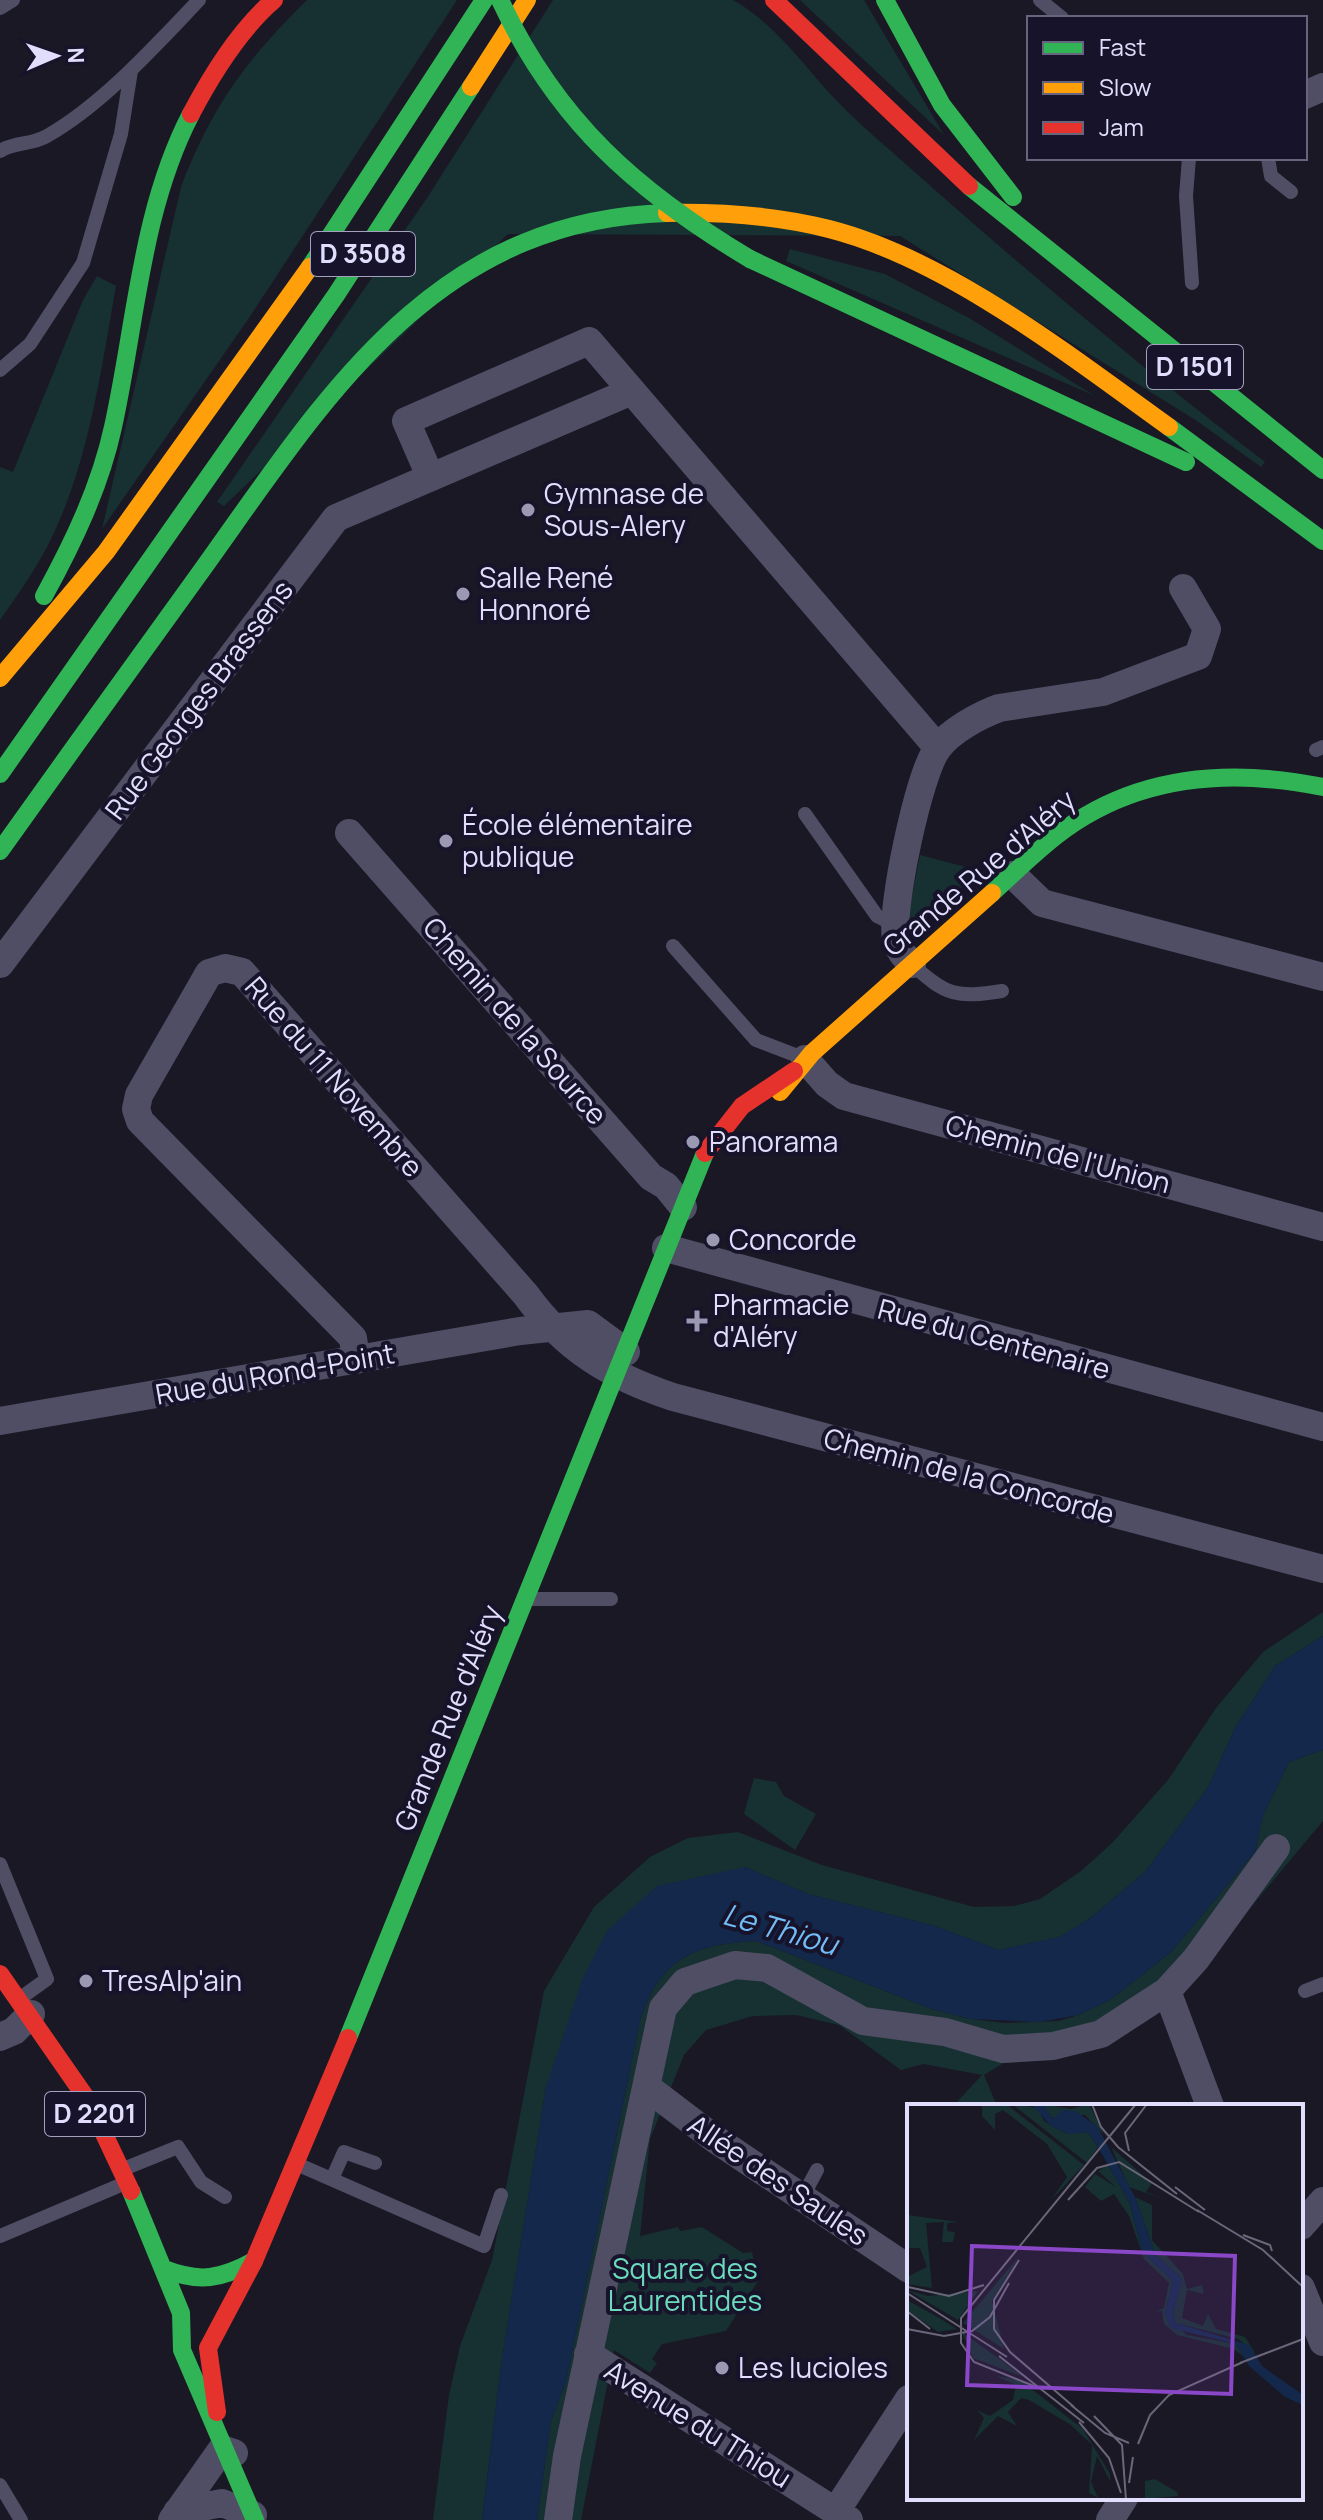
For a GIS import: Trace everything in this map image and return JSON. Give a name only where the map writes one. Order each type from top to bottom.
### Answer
[{"type":"main road","points":[[0,676],[72,546],[98,482],[112,429],[146,244],[173,150],[191,106],[224,57],[274,0]]},
{"type":"main road","name":"D 3508","points":[[0,676],[106,552],[329,240],[484,0]]},
{"type":"main road","points":[[500,0],[526,55],[553,98],[582,134],[617,169],[683,220],[781,274],[1082,411],[1278,507]]},
{"type":"main road","name":"D 3508","points":[[0,774],[336,295],[527,0]]},
{"type":"main road","points":[[774,0],[952,172],[1067,265]]},
{"type":"main road","points":[[885,0],[942,105],[1067,265]]},
{"type":"main road","points":[[0,851],[326,397],[382,336],[436,292],[487,262],[542,239],[602,222],[656,213],[720,212],[782,217],[823,226],[888,248],[952,282],[1148,410],[1323,541]]},
{"type":"main road","name":"D 1501","points":[[1067,265],[1323,470]]},
{"type":"main road","points":[[68,722],[303,432]]},
{"type":"main road","name":"Grande Rue d'Aléry","points":[[208,2348],[254,2261],[295,2163],[686,1201],[711,1176],[746,1129],[772,1104],[800,1065],[1069,825],[1095,809],[1153,785],[1210,774],[1239,774],[1323,787]]},
{"type":"main road","name":"D 2201","points":[[0,1974],[89,2102],[124,2176],[181,2313],[182,2350],[222,2449]]},
{"type":"main road","points":[[164,2269],[197,2282],[213,2281],[254,2261]]},
{"type":"main road","name":"D 2201","points":[[181,2313],[199,2330],[236,2409]]},
{"type":"main road","points":[[208,2348],[222,2449]]},
{"type":"street","points":[[430,476],[406,421],[589,341],[938,748]]},
{"type":"street","name":"Rue Georges Brassens","points":[[0,964],[336,518],[632,391]]},
{"type":"street","points":[[912,964],[901,951],[895,925],[917,807],[938,748],[985,713],[999,708],[1103,692],[1198,656],[1207,629],[1183,588]]},
{"type":"street","name":"Chemin de la Source","points":[[349,833],[651,1177],[686,1201]]},
{"type":"street","points":[[1013,875],[1042,903],[1323,977]]},
{"type":"street","name":"Rue du 11 Novembre","points":[[356,1360],[353,1338],[140,1121],[136,1109],[139,1095],[209,973],[225,968],[242,972],[526,1295],[549,1328]]},
{"type":"street","name":"Chemin de l'Union","points":[[800,1065],[844,1096],[1323,1227]]},
{"type":"street","name":"Rue du Centenaire","points":[[666,1248],[1323,1427]]},
{"type":"street","name":"Rue du Rond-Point","points":[[0,1421],[549,1328],[588,1324],[643,1308]]},
{"type":"street","points":[[588,1324],[622,1363]]},
{"type":"street","points":[[549,1328],[592,1362],[622,1363]]},
{"type":"street","name":"Chemin de la Concorde","points":[[622,1363],[673,1397],[1323,1569]]},
{"type":"street","points":[[558,2520],[588,2354],[663,2008],[685,1982],[735,1965],[767,1968],[863,2021],[945,2032],[1003,2049],[1053,2046],[1101,2034],[1167,1991],[1196,1959],[1276,1848]]},
{"type":"street","points":[[1167,1991],[1209,2104]]},
{"type":"street","points":[[0,2037],[14,2031],[25,2006]]},
{"type":"street","name":"Allée des Saules","points":[[648,2088],[802,2198],[907,2268]]},
{"type":"street","points":[[1303,2224],[1323,2201]]},
{"type":"street","points":[[1303,2293],[1323,2342]]},
{"type":"street","name":"Avenue du Thiou","points":[[588,2354],[842,2516]]},
{"type":"street","points":[[842,2516],[907,2402]]},
{"type":"street","points":[[174,2516],[222,2449],[247,2464],[260,2518]]},
{"type":"street","points":[[1110,2520],[1123,2500]]},
{"type":"street","points":[[174,2516],[222,2503],[260,2518]]},
{"type":"lane","points":[[0,8],[13,0]]},
{"type":"lane","points":[[0,151],[47,136],[131,71],[199,0]]},
{"type":"lane","points":[[1040,0],[1060,16]]},
{"type":"lane","points":[[0,370],[30,344],[83,263],[121,134],[131,71]]},
{"type":"lane","points":[[1189,160],[1186,196],[1192,283]]},
{"type":"lane","points":[[1268,160],[1271,176],[1291,192]]},
{"type":"lane","points":[[805,814],[877,916],[895,925]]},
{"type":"lane","points":[[673,946],[756,1040],[800,1065]]},
{"type":"lane","points":[[912,964],[937,987],[949,993],[969,997],[1002,991]]},
{"type":"lane","points":[[526,1599],[611,1599]]},
{"type":"lane","points":[[0,1864],[47,1979],[25,2006]]},
{"type":"lane","points":[[1305,1991],[1323,1984]]},
{"type":"lane","points":[[0,2236],[178,2147],[201,2182],[225,2197]]},
{"type":"lane","points":[[332,2179],[344,2152],[375,2163]]},
{"type":"lane","points":[[295,2163],[484,2246],[501,2195]]},
{"type":"lane","points":[[802,2198],[817,2170]]},
{"type":"lane","points":[[0,2485],[21,2520]]},
{"type":"green space","points":[[307,0],[457,0],[249,318],[102,529],[181,187],[218,108],[248,64]]},
{"type":"green space","points":[[553,0],[733,0],[748,9],[787,44],[854,118],[1028,271],[1265,462],[1261,467],[1197,421],[900,236],[508,234],[224,506],[217,502],[427,198]]},
{"type":"green space","points":[[800,0],[864,0],[944,135]]},
{"type":"green space","points":[[790,249],[885,274],[969,318],[1095,396],[786,261]]},
{"type":"green space","points":[[97,276],[116,286],[81,460],[57,527],[41,558],[0,620],[0,467],[13,472],[83,300]]},
{"type":"green space","points":[[920,855],[981,871],[925,920],[908,917]]},
{"type":"green space","points":[[1323,1612],[1323,1636],[1275,1666],[1235,1728],[1209,1786],[1145,1872],[1088,1920],[1060,1937],[999,1950],[935,1926],[808,1894],[745,1867],[546,2087],[501,2365],[482,2520],[433,2520],[449,2395],[460,2346],[492,2260],[544,1991],[594,1907],[650,1857],[688,1838],[738,1832],[822,1865],[974,1907],[1014,1906],[1040,1899],[1081,1871],[1112,1843],[1168,1780],[1216,1708],[1263,1652]]},
{"type":"green space","name":"Square des Laurentides","points":[[1323,1750],[1323,1821],[1184,1987],[1007,2061],[984,2075],[996,2104],[955,2104],[982,2075],[923,2064],[901,2070],[839,2025],[796,2015],[753,2016],[706,2030],[684,2055],[650,2139],[640,2236],[678,2227],[680,2231],[702,2227],[743,2253],[752,2252],[758,2281],[726,2331],[662,2344],[652,2359],[657,2363],[650,2373],[614,2350],[581,2520],[537,2520],[551,2421],[566,2381],[640,2021],[648,2000],[669,1969],[697,1951],[756,1941],[932,2009],[970,2019],[1005,2023],[1059,2021],[1078,2015],[1110,2000],[1171,1952],[1255,1852],[1263,1815],[1289,1762]]},
{"type":"green space","points":[[754,1778],[776,1782],[784,1796],[816,1814],[795,1850],[744,1814]]},
{"type":"water","name":"Le Thiou","points":[[1323,1636],[1323,1750],[1289,1762],[1263,1815],[1255,1852],[1171,1952],[1110,2000],[1078,2015],[1040,2022],[970,2019],[932,2009],[756,1941],[697,1951],[669,1969],[648,2000],[640,2021],[566,2381],[551,2421],[537,2520],[482,2520],[501,2365],[546,2087],[583,1978],[607,1931],[657,1886],[745,1867],[808,1894],[935,1926],[999,1950],[1059,1937],[1088,1920],[1145,1872],[1209,1786],[1235,1728],[1275,1666]]},
{"type":"traffic: fast","points":[[310,267],[484,0]]},
{"type":"traffic: fast","points":[[500,0],[547,82],[604,149],[671,207],[750,259]]},
{"type":"traffic: fast","points":[[885,0],[942,105],[1013,197]]},
{"type":"traffic: fast","points":[[0,774],[336,295],[471,87]]},
{"type":"traffic: fast","points":[[44,596],[75,535],[101,471],[121,388],[150,228],[174,151],[191,114]]},
{"type":"traffic: fast","points":[[969,186],[1323,470]]},
{"type":"traffic: fast","points":[[0,851],[293,443],[341,384],[392,330],[448,284],[512,248],[584,223],[667,213]]},
{"type":"traffic: fast","points":[[750,259],[1186,462]]},
{"type":"traffic: fast","points":[[1169,427],[1323,541]]},
{"type":"traffic: fast","points":[[992,893],[1056,836],[1086,816],[1117,800],[1150,789],[1218,778],[1253,778],[1323,787]]},
{"type":"traffic: fast","points":[[348,2038],[705,1153]]},
{"type":"traffic: fast","points":[[131,2191],[181,2313],[182,2350],[255,2520]]},
{"type":"traffic: fast","points":[[164,2269],[189,2276],[210,2277],[231,2272],[254,2261]]},
{"type":"traffic: slow","points":[[471,87],[527,0]]},
{"type":"traffic: slow","points":[[667,213],[728,214],[789,220],[873,243],[962,286],[1006,313],[1169,427]]},
{"type":"traffic: slow","points":[[0,678],[106,552],[310,267]]},
{"type":"traffic: slow","points":[[780,1092],[812,1053],[992,893]]},
{"type":"traffic: jam","points":[[191,114],[227,53],[274,0]]},
{"type":"traffic: jam","points":[[774,0],[969,186]]},
{"type":"traffic: jam","points":[[705,1153],[742,1106],[794,1071]]},
{"type":"traffic: jam","points":[[0,1974],[89,2102],[131,2191]]},
{"type":"traffic: jam","points":[[217,2412],[208,2348],[254,2261],[348,2038]]},
{"type":"place","name":"Gymnase de Sous-Alery","points":[[528,510]]},
{"type":"place","name":"Salle René Honnoré","points":[[463,594]]},
{"type":"place","name":"École élémentaire publique","points":[[446,841]]},
{"type":"place","name":"Panorama","points":[[693,1142]]},
{"type":"place","name":"Concorde","points":[[713,1240]]},
{"type":"place","name":"Pharmacie d'Aléry","points":[[697,1321]]},
{"type":"place","name":"TresAlp'ain","points":[[86,1981]]},
{"type":"place","name":"Les lucioles","points":[[722,2368]]}]
